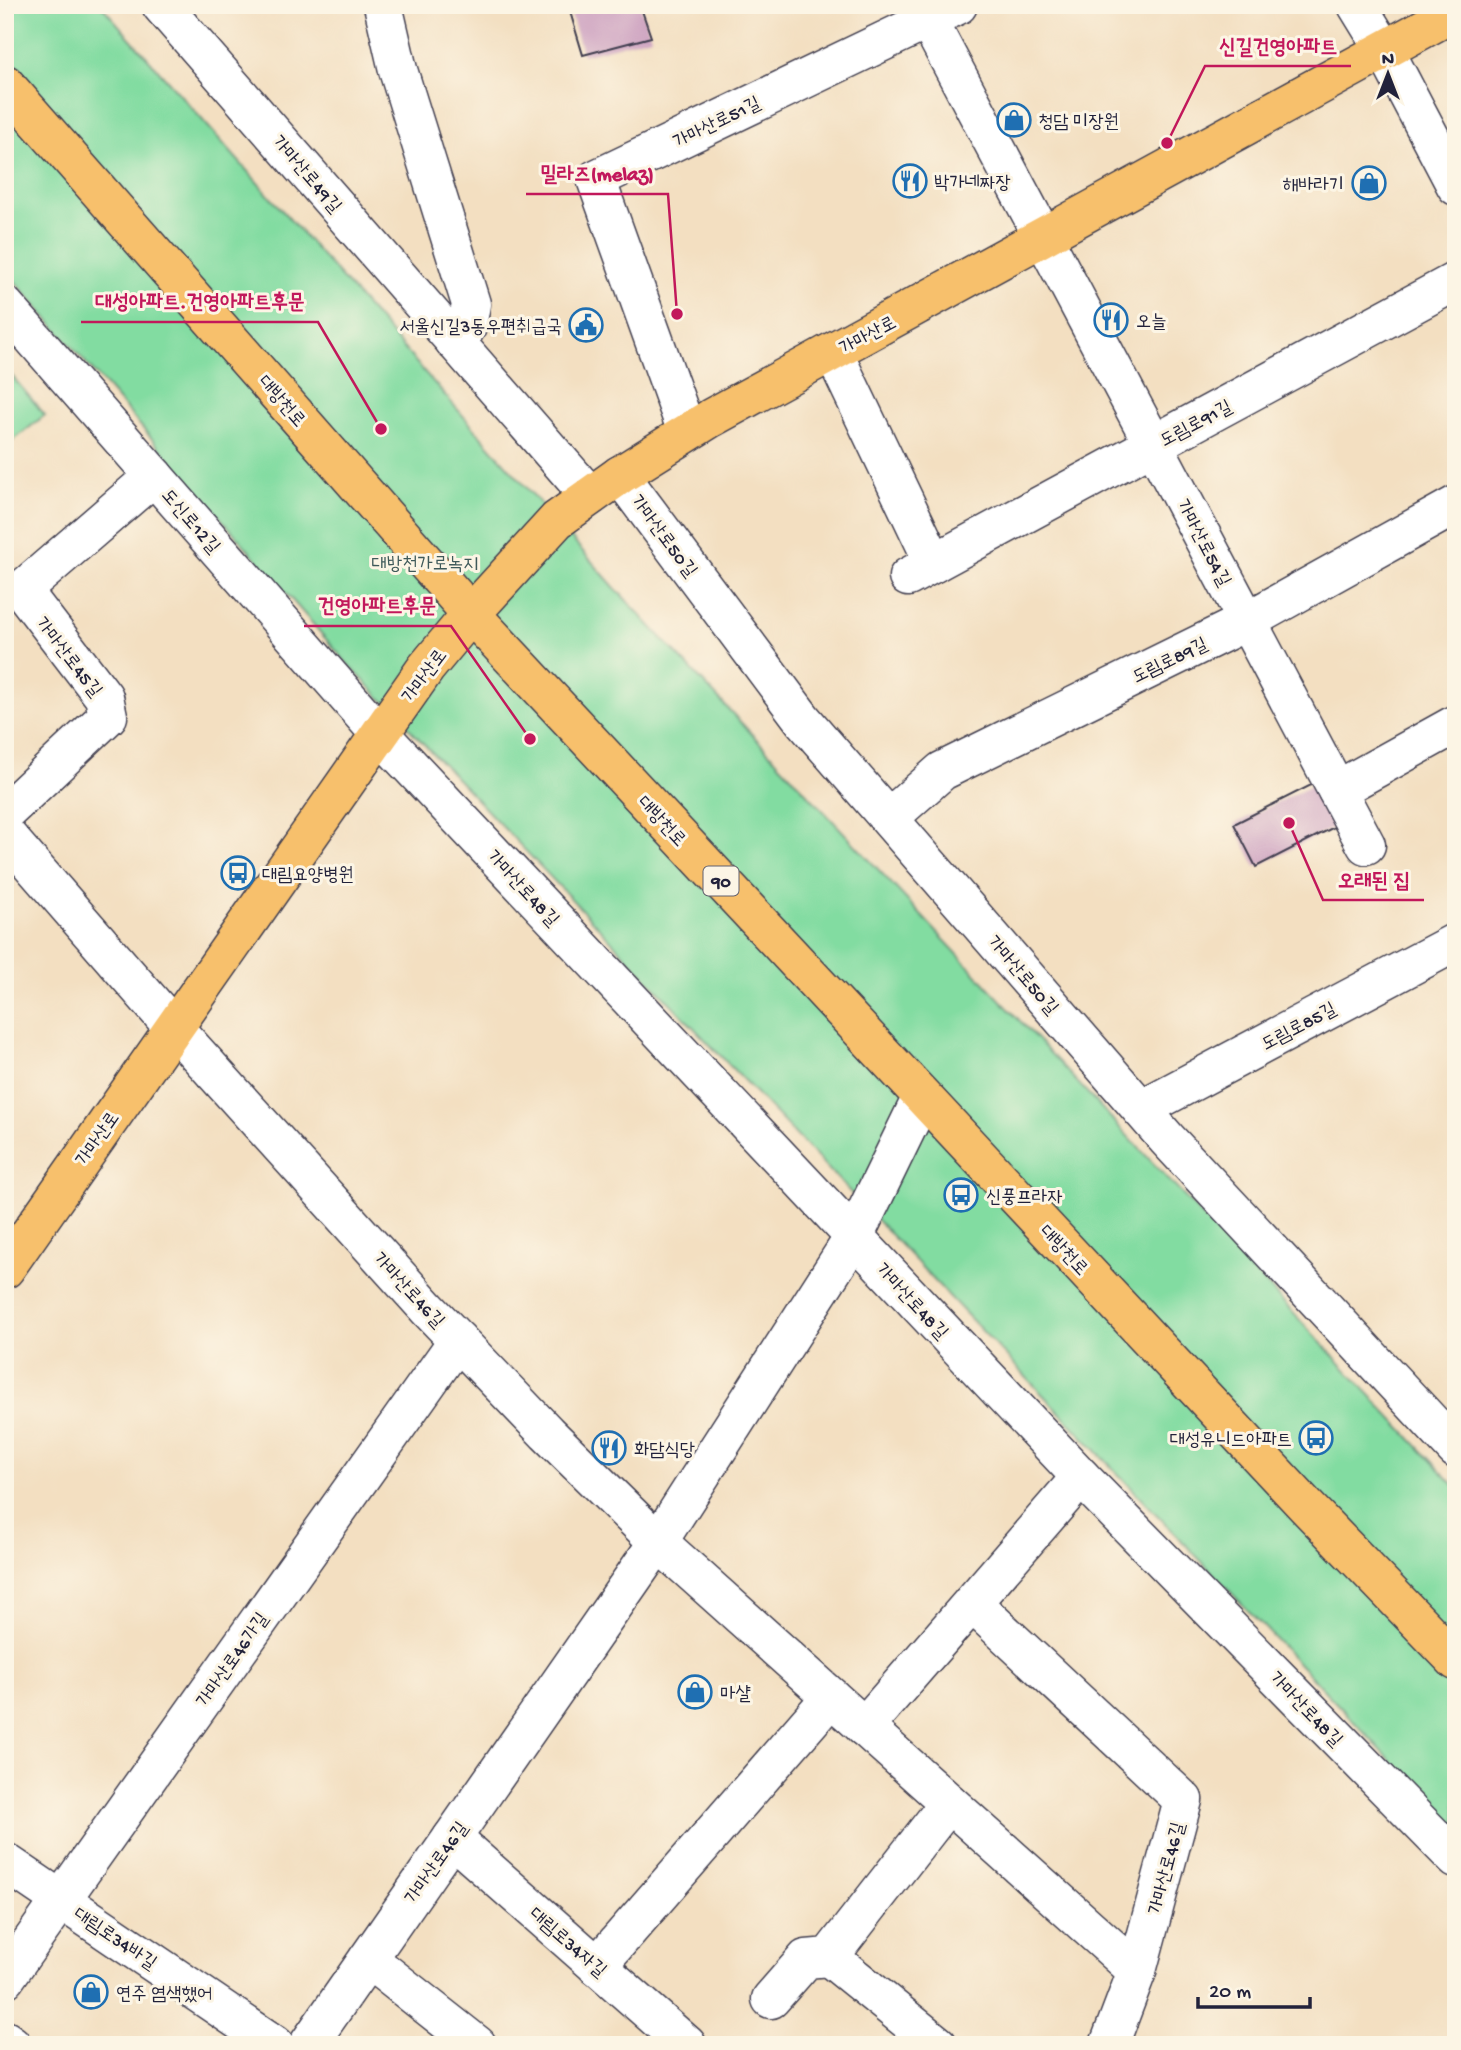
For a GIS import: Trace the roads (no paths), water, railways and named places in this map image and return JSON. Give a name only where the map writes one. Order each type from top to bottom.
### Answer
[{"type":"main road","name":"가마산로","points":[[5,1269],[379,733],[471,614],[557,520],[687,432],[1456,11]]},
{"type":"main road","name":"대방천로","points":[[5,84],[471,614],[1296,1496],[1456,1661]]},
{"type":"street","name":"가마산로49길","points":[[161,5],[455,342],[605,486]]},
{"type":"street","points":[[383,5],[398,70],[471,304],[467,327],[455,342]]},
{"type":"street","points":[[1357,5],[1384,49],[1456,187]]},
{"type":"street","points":[[935,10],[1044,238]]},
{"type":"street","name":"가마산로51길","points":[[687,432],[596,179],[935,10]]},
{"type":"street","name":"가마산로54길","points":[[1044,238],[1366,845]]},
{"type":"street","name":"도림로91길","points":[[833,352],[921,570],[1456,281]]},
{"type":"street","name":"도신로12길","points":[[5,306],[379,733]]},
{"type":"street","name":"가마산로45길","points":[[5,813],[108,716],[104,697],[22,590],[154,477]]},
{"type":"street","name":"가마산로50길","points":[[605,486],[803,720],[1141,1109],[1456,1449]]},
{"type":"street","name":"도림로89길","points":[[889,818],[942,771],[1247,621],[1456,505]]},
{"type":"street","points":[[1337,790],[1456,724]]},
{"type":"street","name":"가마산로48길","points":[[379,733],[1081,1478],[1456,1859]]},
{"type":"street","points":[[5,834],[173,1027]]},
{"type":"street","name":"도림로85길","points":[[1141,1109],[1456,942]]},
{"type":"street","name":"가마산로46길","points":[[173,1027],[458,1340],[547,1433],[658,1542],[1137,1971],[1183,1800],[972,1603]]},
{"type":"street","name":"가마산로46길","points":[[308,2045],[658,1542],[854,1237],[922,1097]]},
{"type":"street","name":"가마산로46가길","points":[[5,1979],[458,1340]]},
{"type":"street","points":[[864,1727],[1081,1478]]},
{"type":"street","points":[[597,1966],[831,1697]]},
{"type":"street","points":[[830,1957],[949,1803]]},
{"type":"street","name":"대림로34자길","points":[[452,1838],[687,2045]]},
{"type":"street","points":[[5,1862],[61,1899]]},
{"type":"street","name":"대림로34바길","points":[[61,1899],[275,2045]]},
{"type":"street","points":[[771,1999],[806,1959],[830,1957],[938,2045]]},
{"type":"street","points":[[368,1959],[477,2045]]},
{"type":"street","points":[[1110,2045],[1137,1971]]},
{"type":"street","points":[[5,2040],[12,2045]]},
{"type":"place","name":"청담 미장원","points":[[1014,120]]},
{"type":"place","name":"신길건영아파트","points":[[1167,143]]},
{"type":"place","name":"박가네짜장","points":[[910,181]]},
{"type":"place","name":"해바라기","points":[[1369,183]]},
{"type":"place","name":"밀라즈(melaz)","points":[[677,314]]},
{"type":"place","name":"오늘","points":[[1111,320]]},
{"type":"place","name":"서울신길3동우편취급국","points":[[586,325]]},
{"type":"place","name":"대성아파트.건영아파트후문","points":[[381,429]]},
{"type":"place","name":"건영아파트후문","points":[[530,739]]},
{"type":"place","name":"오래된 집","points":[[1289,823]]},
{"type":"place","name":"대림요양병원","points":[[238,873]]},
{"type":"place","name":"신풍프라자","points":[[961,1195]]},
{"type":"place","name":"대성유니드아파트","points":[[1316,1438]]},
{"type":"place","name":"화담식당","points":[[609,1448]]},
{"type":"place","name":"마샬","points":[[695,1692]]},
{"type":"place","name":"연주 염색했어","points":[[91,1992]]},
{"type":"park label","name":"대방천가로녹지","points":[[425,562]]}]
